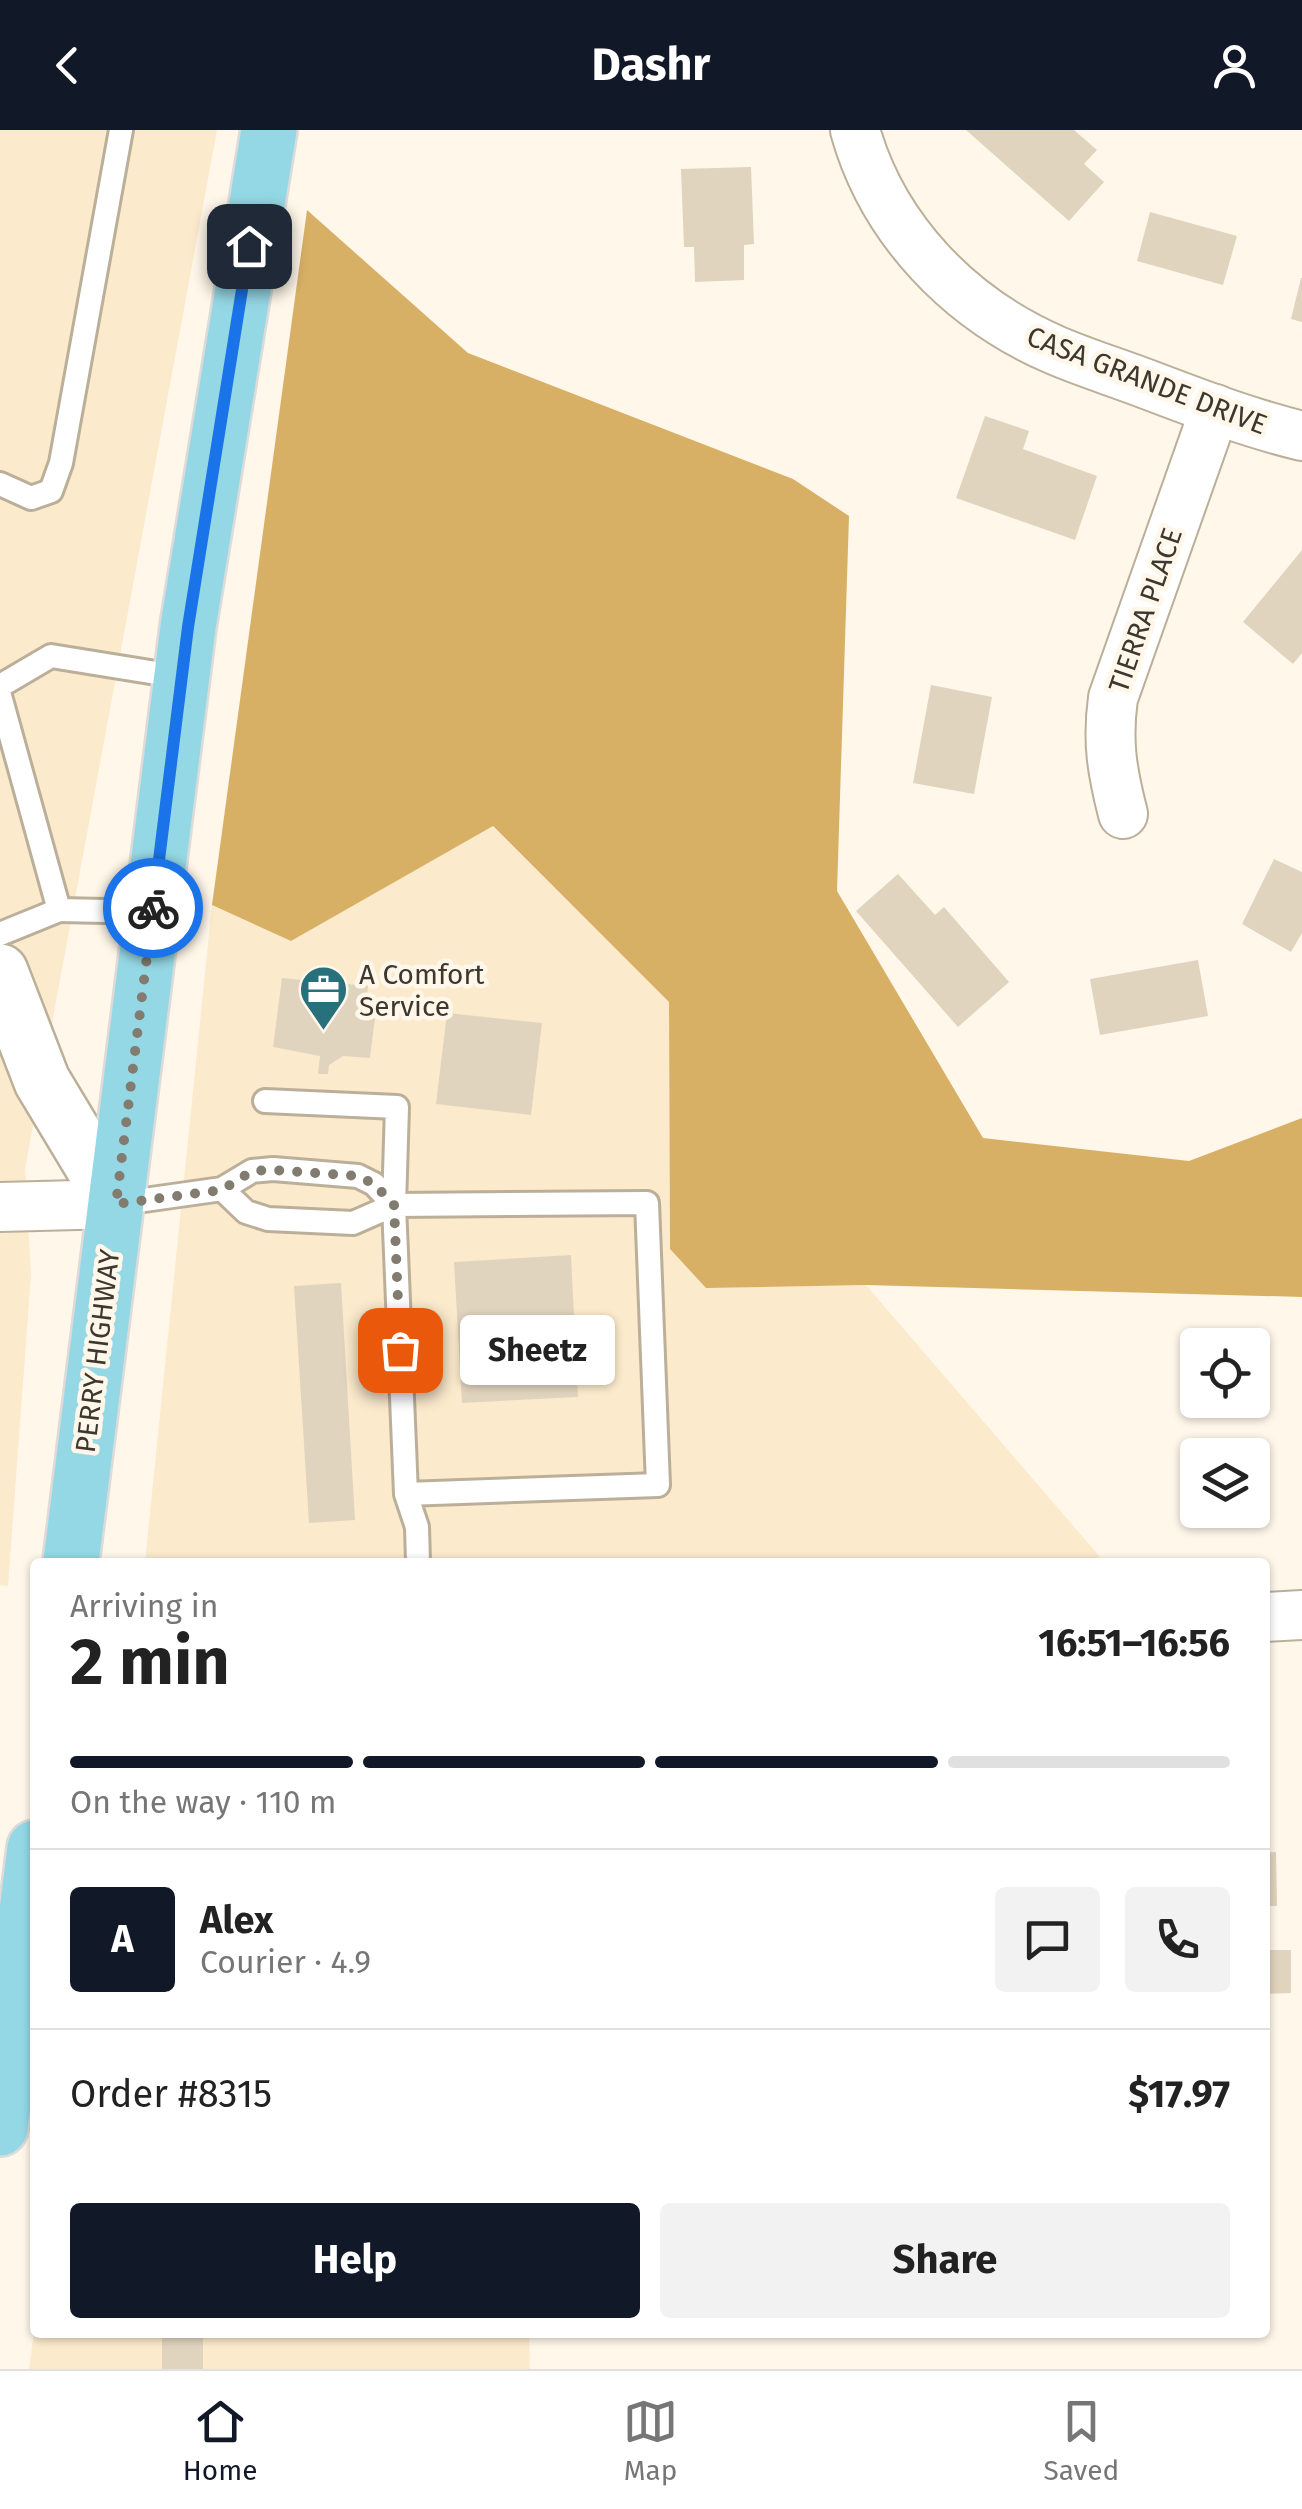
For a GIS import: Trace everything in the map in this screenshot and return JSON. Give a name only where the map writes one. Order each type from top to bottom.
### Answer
[{"type":"main road","name":"PERRY HIGHWAY","points":[[71,1558],[181,677],[269,130]]},
{"type":"main road","points":[[0,2128],[30,1877]]},
{"type":"street","name":"CASA GRANDE DRIVE","points":[[855,130],[874,185],[892,216],[942,276],[975,303],[1055,350],[1214,409],[1302,436]]},
{"type":"street","name":"TIERRA PLACE","points":[[1123,814],[1110,766],[1113,698],[1214,409]]},
{"type":"street","points":[[0,972],[42,1081],[116,1204],[0,1207]]},
{"type":"street","points":[[1270,1617],[1302,1616]]},
{"type":"lane","points":[[0,484],[31,498],[51,491],[61,463],[122,130]]},
{"type":"lane","points":[[0,686],[51,656],[181,677]]},
{"type":"lane","points":[[0,696],[59,910]]},
{"type":"lane","points":[[0,934],[59,910],[152,912]]},
{"type":"lane","points":[[265,1100],[397,1107],[394,1205],[406,1494],[417,1527],[418,1558]]},
{"type":"lane","points":[[116,1204],[222,1190],[252,1171],[358,1176],[374,1184],[394,1205]]},
{"type":"lane","points":[[222,1190],[246,1212],[268,1219],[353,1222],[394,1205],[647,1202],[658,1485],[406,1494]]},
{"type":"shaded area","points":[[0,130],[217,130],[25,1169],[31,1274],[8,1586],[0,1585]]},
{"type":"shaded area","points":[[307,210],[468,353],[793,479],[849,516],[837,891],[983,1138],[1189,1161],[1302,1118],[1302,1297],[866,1285],[706,1288],[670,1249],[669,1002],[493,826],[291,941],[212,905]]},
{"type":"shaded area","points":[[492,826],[669,1002],[670,1249],[706,1288],[866,1285],[1100,1557],[145,1558],[212,905],[291,941]]},
{"type":"shaded area","points":[[33,2338],[529,2338],[530,2369],[29,2369]]},
{"type":"building","points":[[966,130],[1074,130],[1097,150],[1084,164],[1104,182],[1069,221]]},
{"type":"building","points":[[751,167],[754,244],[744,245],[744,280],[695,282],[694,247],[684,247],[681,169]]},
{"type":"building","points":[[1150,212],[1237,236],[1223,285],[1137,261]]},
{"type":"building","points":[[1302,278],[1302,322],[1291,319]]},
{"type":"building","points":[[985,416],[1029,431],[1023,449],[1097,476],[1075,540],[956,498]]},
{"type":"building","points":[[1302,550],[1302,653],[1293,664],[1243,622]]},
{"type":"building","points":[[931,685],[992,697],[974,794],[913,783]]},
{"type":"building","points":[[1274,859],[1302,872],[1302,933],[1291,952],[1242,924]]},
{"type":"building","points":[[898,874],[935,915],[944,907],[1009,982],[958,1027],[856,911]]},
{"type":"building","points":[[1198,960],[1208,1016],[1100,1035],[1090,979]]},
{"type":"building","name":"A Comfort Service","points":[[282,978],[368,986],[365,1018],[375,1018],[370,1058],[343,1056],[329,1065],[328,1074],[318,1074],[320,1056],[273,1047]]},
{"type":"building","points":[[447,1013],[542,1023],[531,1115],[436,1104]]},
{"type":"building","points":[[571,1255],[578,1397],[462,1403],[454,1262]]},
{"type":"building","points":[[341,1283],[355,1520],[309,1523],[294,1286]]},
{"type":"building","points":[[1276,1852],[1277,1906],[1270,1906],[1270,1853]]},
{"type":"building","points":[[1270,1950],[1291,1950],[1291,1993],[1270,1994]]},
{"type":"building","points":[[162,2338],[203,2338],[203,2369],[162,2369]]},
{"type":"way so far","points":[[153,908],[116,1204],[222,1190],[252,1171],[358,1176],[374,1184],[394,1205],[400,1350]]},
{"type":"place","name":"A Comfort Service","points":[[324,1032]]},
{"type":"place","name":"Sheetz","points":[[400,1350]]},
{"type":"route","points":[[153,908],[188,627],[249,246]]}]
